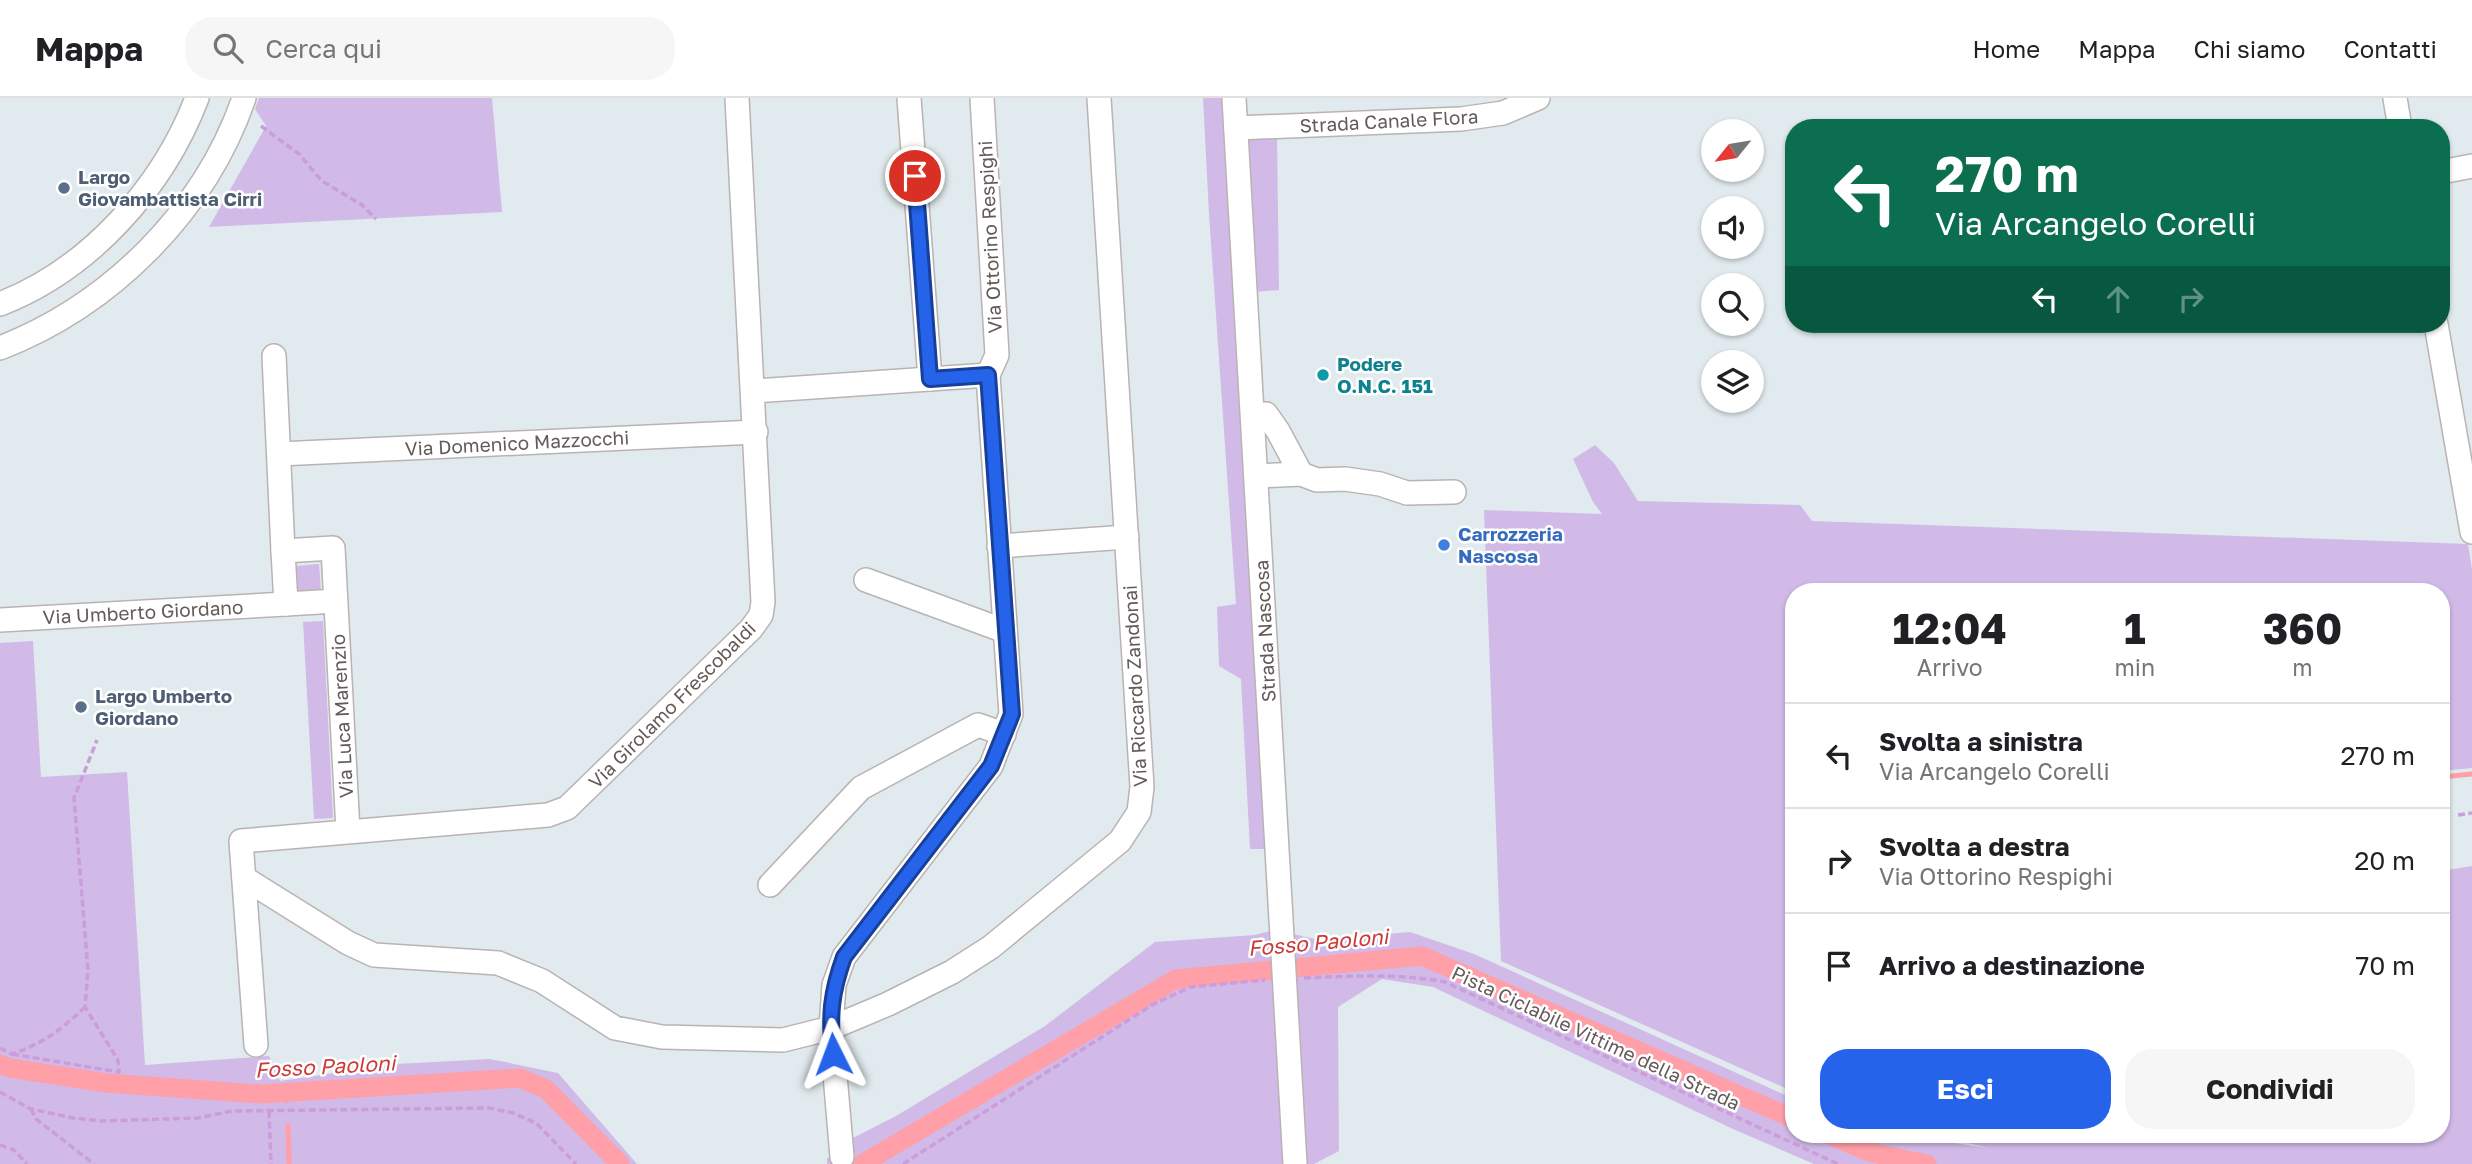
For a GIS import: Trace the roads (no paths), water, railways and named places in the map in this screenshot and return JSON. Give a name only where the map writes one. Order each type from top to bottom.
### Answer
[{"type":"street","points":[[0,304],[49,278],[91,249],[124,215],[154,179],[177,143],[197,98]]},
{"type":"street","points":[[0,348],[23,339],[87,301],[158,239],[191,202],[212,169],[234,128],[244,98]]},
{"type":"street","name":"Via Girolamo Frescobaldi","points":[[244,878],[241,841],[548,815],[567,808],[751,629],[761,615],[763,602],[756,432],[737,98]]},
{"type":"street","points":[[909,98],[930,379]]},
{"type":"street","name":"Via Ottorino Respighi","points":[[842,1157],[831,1028],[834,985],[844,957],[991,766],[1012,714],[988,375],[997,355],[982,98]]},
{"type":"street","name":"Via Riccardo Zandonai","points":[[244,878],[348,943],[374,955],[498,963],[541,981],[615,1028],[662,1037],[783,1040],[831,1028],[888,1004],[952,972],[991,947],[1120,841],[1139,812],[1142,787],[1099,98]]},
{"type":"street","name":"Strada Nascosa","points":[[1234,98],[1295,1164]]},
{"type":"street","name":"Strada Canale Flora","points":[[1236,128],[1461,119],[1503,113],[1538,98]]},
{"type":"street","points":[[2395,98],[2398,119]]},
{"type":"street","points":[[2450,170],[2472,166]]},
{"type":"street","points":[[91,249],[118,276]]},
{"type":"street","points":[[2438,333],[2472,532]]},
{"type":"street","points":[[274,356],[286,604],[335,601]]},
{"type":"street","points":[[754,391],[988,375]]},
{"type":"street","points":[[1253,415],[1266,414],[1301,474]]},
{"type":"street","name":"Via Domenico Mazzocchi","points":[[279,454],[756,432]]},
{"type":"street","points":[[1256,476],[1301,474],[1317,480],[1345,479],[1380,484],[1407,493],[1454,492]]},
{"type":"street","points":[[999,546],[1127,537]]},
{"type":"street","name":"Via Luca Marenzio","points":[[283,551],[333,548],[348,831]]},
{"type":"street","points":[[866,580],[1005,631]]},
{"type":"street","name":"Via Umberto Giordano","points":[[0,620],[286,604]]},
{"type":"street","points":[[770,886],[860,788],[978,724],[1004,734]]},
{"type":"street","points":[[244,878],[256,1045]]},
{"type":"waterway","points":[[2450,776],[2472,774]]},
{"type":"waterway","name":"Fosso Paoloni","points":[[862,1164],[1176,979],[1422,956],[1785,1115]]},
{"type":"waterway","name":"Fosso Paoloni","points":[[0,1064],[10,1068],[106,1083],[260,1094],[520,1078],[546,1089],[620,1164]]},
{"type":"waterway","points":[[285,1093],[286,1101]]},
{"type":"waterway","points":[[288,1125],[289,1164]]},
{"type":"waterway","name":"Fosso Paoloni","points":[[1848,1143],[1869,1152],[1927,1164]]},
{"type":"place","name":"Largo Giovambattista Cirri","points":[[64,188]]},
{"type":"place","name":"Podere O.N.C. 151","points":[[1323,375]]},
{"type":"place","name":"Carrozzeria Nascosa","points":[[1444,545]]},
{"type":"place","name":"Largo Umberto Giordano","points":[[81,707]]}]
